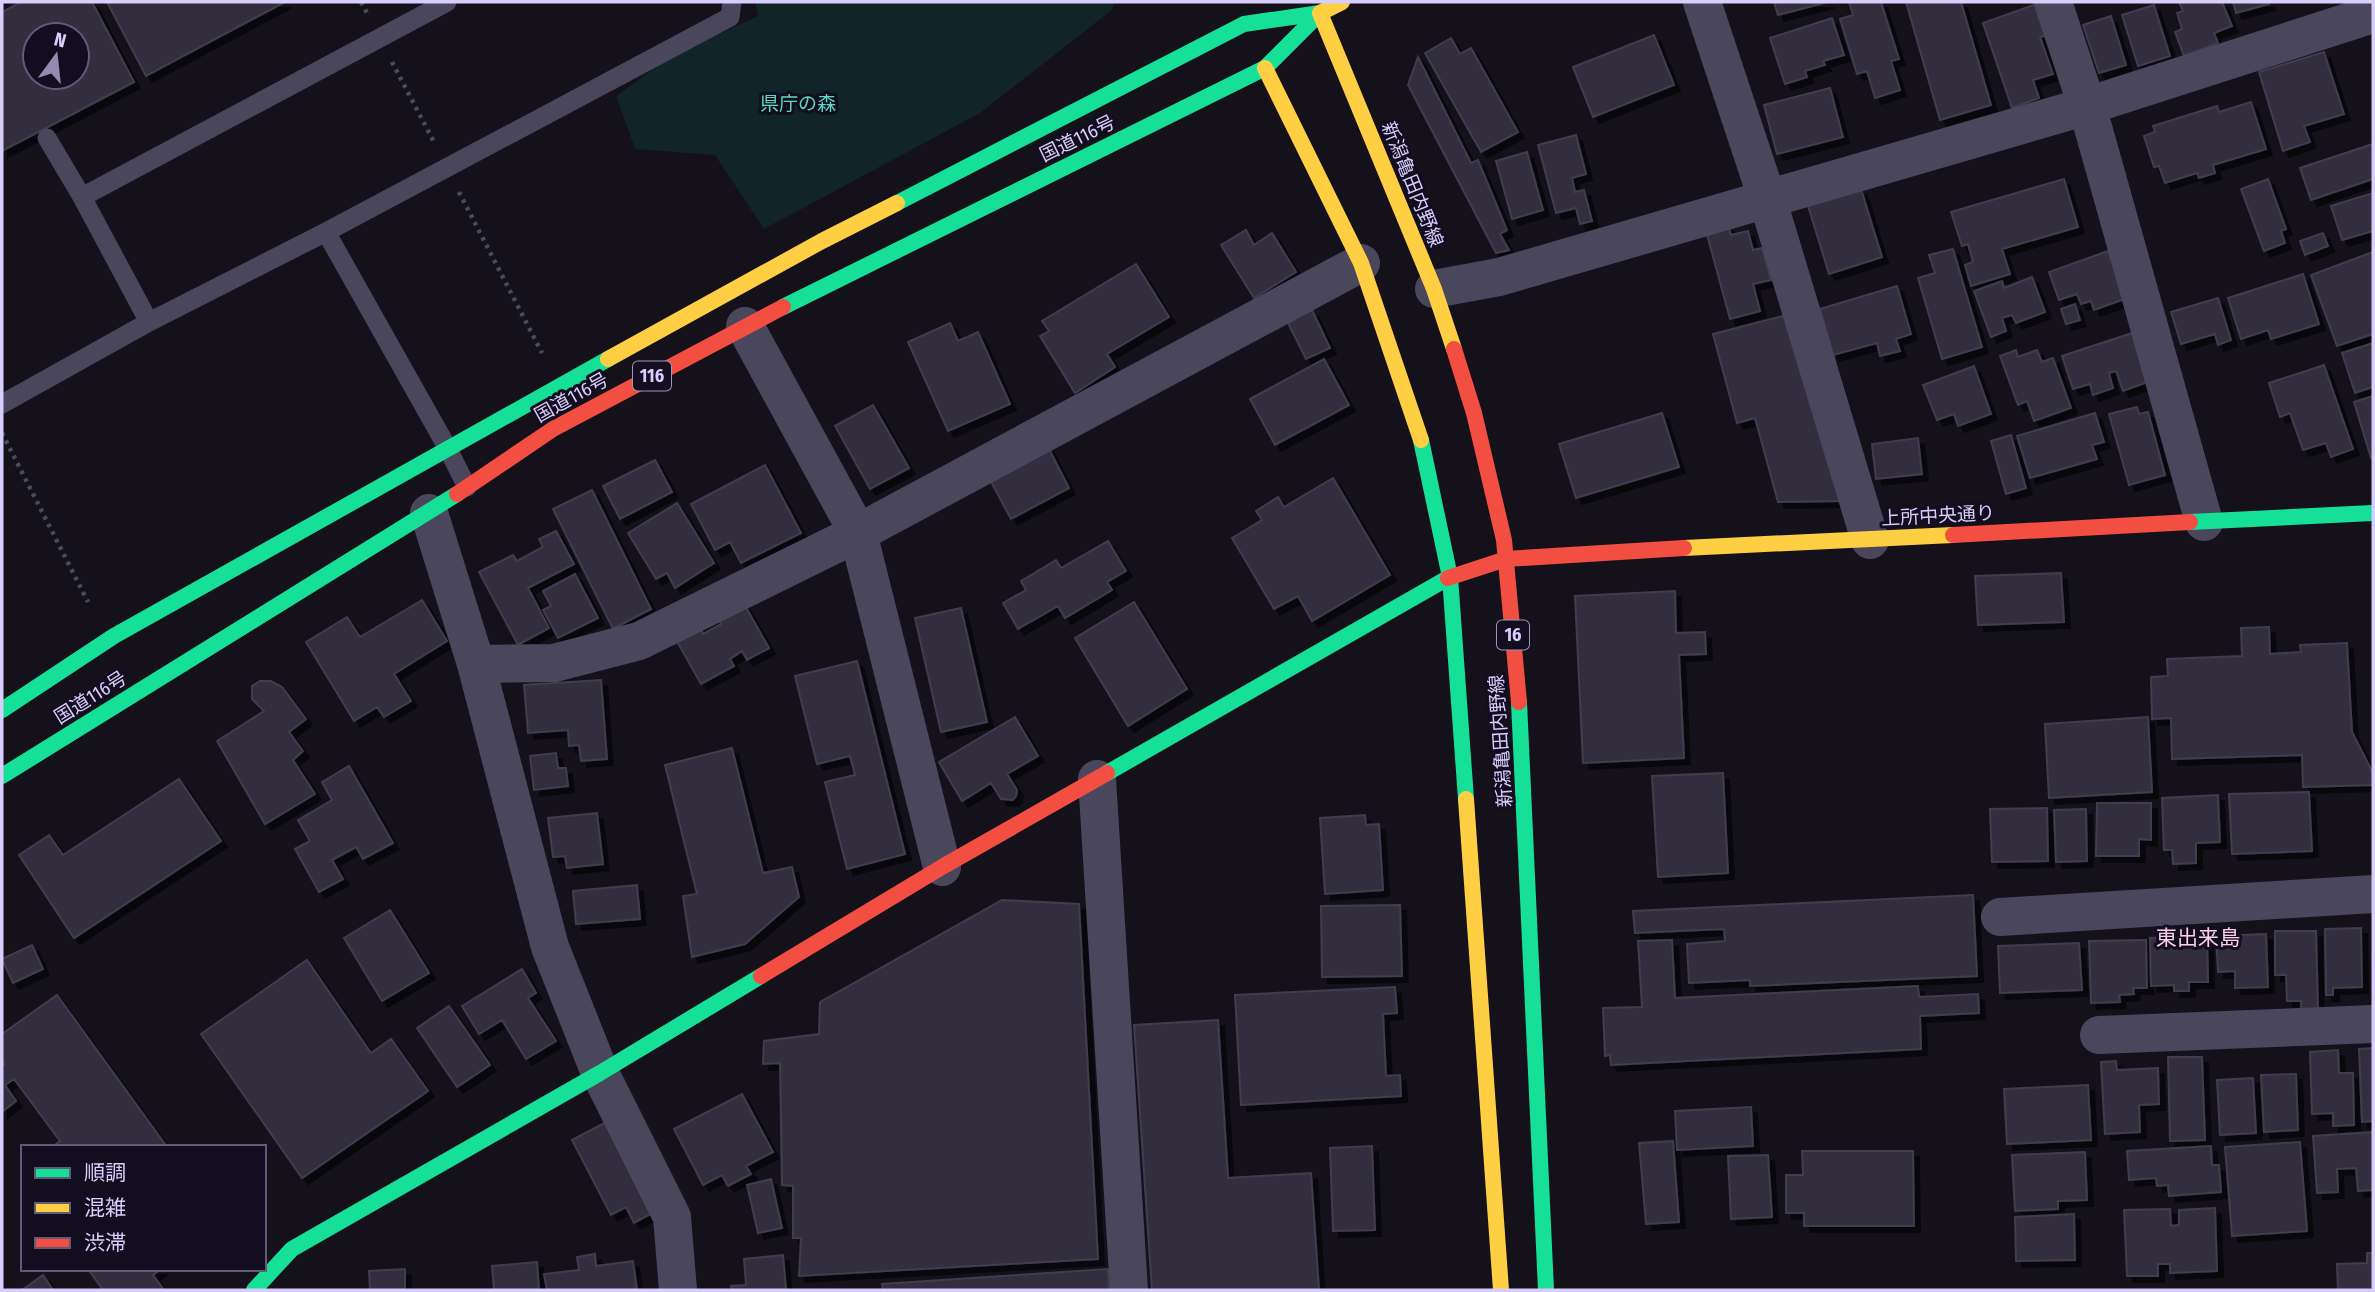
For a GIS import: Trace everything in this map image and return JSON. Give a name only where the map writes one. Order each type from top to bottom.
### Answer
[{"type":"main road","points":[[1316,7],[1342,2]]},
{"type":"main road","name":"国道116号","points":[[2,710],[114,636],[447,447],[822,241],[1243,24],[1316,7]]},
{"type":"main road","name":"国道116号","points":[[2,776],[429,513],[553,429],[745,326],[1262,62],[1316,7]]},
{"type":"main road","name":"新潟亀田内野線","points":[[1316,7],[1434,289],[1474,413],[1504,540],[1521,719],[1546,1290]]},
{"type":"main road","name":"新潟亀田内野線","points":[[1262,62],[1360,263],[1419,431],[1450,578],[1501,1290]]},
{"type":"main road","name":"上所中央通り","points":[[254,1290],[292,1248],[600,1073],[942,867],[1450,578],[1506,559],[2373,513]]},
{"type":"street","points":[[1702,2],[1767,198],[1870,540]]},
{"type":"street","points":[[2053,2],[2087,106],[2204,522]]},
{"type":"street","points":[[1434,289],[1499,277],[2087,106],[2373,14]]},
{"type":"street","points":[[476,664],[554,663],[639,641],[858,533],[1360,263]]},
{"type":"street","points":[[745,326],[858,533],[942,867]]},
{"type":"street","points":[[429,513],[476,664],[550,947],[600,1073],[672,1217],[678,1290]]},
{"type":"street","points":[[1097,779],[1129,1290]]},
{"type":"street","points":[[2000,917],[2373,894]]},
{"type":"street","points":[[2099,1035],[2373,1024]]},
{"type":"lane","points":[[82,197],[447,2]]},
{"type":"lane","points":[[2,404],[149,322],[326,232],[730,17],[732,2]]},
{"type":"lane","points":[[47,138],[149,322]]},
{"type":"lane","points":[[326,232],[467,487]]},
{"type":"path","points":[[2,433],[88,603]]},
{"type":"green space","name":"県庁の森","points":[[755,2],[1115,2],[1112,10],[980,113],[764,229],[715,155],[635,149],[616,96],[672,56],[758,16]]},
{"type":"building","points":[[21,2],[92,2],[134,82],[2,151],[2,12]]},
{"type":"building","points":[[107,2],[285,2],[146,76]]},
{"type":"building","points":[[1774,2],[1828,2],[1778,15]]},
{"type":"building","points":[[1849,2],[1881,2],[1899,59],[1891,61],[1900,90],[1875,98],[1867,71],[1857,74],[1840,19],[1853,15]]},
{"type":"building","points":[[1906,2],[1961,2],[1991,105],[1940,120]]},
{"type":"building","points":[[2179,2],[2222,2],[2232,26],[2214,33],[2218,43],[2184,56],[2175,32],[2182,29],[2177,13],[2183,11]]},
{"type":"building","points":[[2233,2],[2268,2],[2269,4],[2236,13]]},
{"type":"building","points":[[2036,4],[2047,35],[2040,37],[2053,74],[2033,80],[2039,98],[2012,108],[1983,23]]},
{"type":"building","points":[[2154,5],[2170,56],[2138,66],[2122,15]]},
{"type":"building","points":[[2111,16],[2126,65],[2099,73],[2083,25]]},
{"type":"building","points":[[1832,18],[1844,55],[1823,61],[1825,65],[1805,71],[1807,77],[1785,84],[1770,38]]},
{"type":"building","points":[[1654,35],[1674,85],[1593,117],[1573,67]]},
{"type":"building","points":[[1451,38],[1460,54],[1471,48],[1518,132],[1481,152],[1425,53]]},
{"type":"building","points":[[2324,52],[2344,114],[2304,126],[2310,142],[2283,151],[2259,72]]},
{"type":"building","points":[[1418,57],[1471,163],[1478,160],[1507,230],[1500,234],[1509,250],[1496,253],[1408,85]]},
{"type":"building","points":[[1830,88],[1843,137],[1777,154],[1764,105]]},
{"type":"building","points":[[2251,102],[2266,149],[2213,165],[2215,173],[2199,178],[2197,173],[2165,183],[2159,166],[2154,167],[2144,136],[2155,132],[2153,126],[2217,106],[2219,112]]},
{"type":"building","points":[[1576,135],[1586,174],[1572,178],[1575,192],[1584,190],[1592,221],[1580,224],[1576,208],[1556,213],[1538,145]]},
{"type":"building","points":[[2373,144],[2373,179],[2311,200],[2300,168]]},
{"type":"building","points":[[1527,152],[1543,210],[1512,219],[1496,161]]},
{"type":"building","points":[[2064,179],[2078,227],[2002,249],[2010,274],[1971,286],[1965,265],[1973,262],[1968,244],[1962,246],[1951,212]]},
{"type":"building","points":[[2268,179],[2286,229],[2281,231],[2285,243],[2264,251],[2241,189]]},
{"type":"building","points":[[1861,189],[1882,257],[1829,274],[1808,206]]},
{"type":"building","points":[[2373,193],[2373,231],[2342,240],[2331,206]]},
{"type":"building","points":[[1728,226],[1731,235],[1748,231],[1753,250],[1762,248],[1771,280],[1753,284],[1760,311],[1730,319],[1706,231]]},
{"type":"building","points":[[1246,230],[1254,245],[1272,233],[1296,272],[1254,298],[1221,245]]},
{"type":"building","points":[[2323,233],[2328,246],[2305,255],[2300,241]]},
{"type":"building","points":[[1953,249],[1982,347],[1942,359],[1918,278],[1935,273],[1929,255]]},
{"type":"building","points":[[2108,251],[2125,299],[2094,310],[2091,301],[2081,304],[2077,294],[2059,300],[2049,272]]},
{"type":"building","points":[[2373,252],[2373,334],[2337,346],[2311,275]]},
{"type":"building","points":[[1136,264],[1169,317],[1107,354],[1115,367],[1075,393],[1040,336],[1049,331],[1042,321]]},
{"type":"building","points":[[2303,274],[2319,324],[2271,339],[2268,330],[2241,339],[2228,298]]},
{"type":"building","points":[[2032,277],[2045,312],[2016,323],[2012,315],[2002,318],[2006,331],[1991,337],[1974,291],[2002,281],[2004,288]]},
{"type":"building","points":[[1897,286],[1911,334],[1896,339],[1900,351],[1880,356],[1877,343],[1833,355],[1820,309]]},
{"type":"building","points":[[2218,298],[2231,340],[2218,345],[2215,334],[2181,344],[2171,312]]},
{"type":"building","points":[[2075,304],[2080,320],[2066,324],[2061,309]]},
{"type":"building","points":[[1312,310],[1330,348],[1306,359],[1287,321]]},
{"type":"building","points":[[1787,315],[1842,501],[1778,502],[1755,418],[1737,423],[1713,334]]},
{"type":"building","points":[[950,323],[958,341],[978,332],[1010,404],[948,431],[908,342]]},
{"type":"building","points":[[2132,333],[2148,382],[2123,391],[2116,371],[2109,373],[2113,388],[2093,395],[2090,384],[2073,389],[2062,356]]},
{"type":"building","points":[[2373,343],[2373,387],[2355,393],[2342,353]]},
{"type":"building","points":[[2016,350],[2018,357],[2037,350],[2042,362],[2053,358],[2071,408],[2034,421],[2027,401],[2018,405],[2000,356]]},
{"type":"building","points":[[1324,359],[1349,405],[1275,445],[1250,399]]},
{"type":"building","points":[[2324,365],[2353,449],[2331,457],[2326,443],[2303,450],[2290,413],[2280,417],[2269,383]]},
{"type":"building","points":[[1974,366],[1991,414],[1958,426],[1954,414],[1937,420],[1923,385]]},
{"type":"building","points":[[2373,396],[2373,458],[2371,458],[2354,402]]},
{"type":"building","points":[[873,405],[909,468],[870,489],[835,426]]},
{"type":"building","points":[[2137,407],[2139,414],[2148,412],[2165,475],[2129,485],[2109,414]]},
{"type":"building","points":[[1662,413],[1679,467],[1576,498],[1559,444]]},
{"type":"building","points":[[2095,413],[2104,442],[2092,445],[2097,459],[2030,478],[2017,436]]},
{"type":"building","points":[[2011,435],[2026,488],[2006,494],[1991,441]]},
{"type":"building","points":[[1918,438],[1922,474],[1876,479],[1872,444]]},
{"type":"building","points":[[1048,447],[1069,488],[1011,519],[989,478]]},
{"type":"building","points":[[655,460],[672,492],[620,519],[603,486]]},
{"type":"building","points":[[765,465],[801,533],[741,563],[730,542],[715,550],[691,504]]},
{"type":"building","points":[[1333,478],[1390,575],[1312,621],[1298,596],[1274,609],[1232,538],[1262,520],[1256,511],[1278,497],[1284,507]]},
{"type":"building","points":[[592,490],[651,609],[613,629],[553,509]]},
{"type":"building","points":[[677,503],[714,563],[675,588],[667,573],[656,579],[628,533]]},
{"type":"building","points":[[556,531],[574,564],[528,588],[549,628],[518,645],[479,572],[513,555],[517,561],[543,547],[539,539]]},
{"type":"building","points":[[1108,541],[1126,571],[1107,582],[1112,590],[1065,618],[1058,606],[1018,629],[1003,603],[1026,590],[1021,581],[1056,560],[1061,568]]},
{"type":"building","points":[[2061,573],[2064,622],[1978,625],[1975,576]]},
{"type":"building","points":[[575,574],[598,618],[558,638],[543,610],[551,606],[543,591]]},
{"type":"building","points":[[1675,591],[1676,633],[1705,632],[1706,654],[1679,655],[1684,758],[1583,763],[1575,596]]},
{"type":"building","points":[[422,600],[447,641],[394,674],[411,701],[384,717],[377,707],[354,721],[306,642],[347,617],[360,637]]},
{"type":"building","points":[[1134,602],[1187,689],[1128,726],[1075,638]]},
{"type":"building","points":[[744,604],[769,648],[747,660],[742,651],[730,659],[734,666],[701,684],[675,638],[699,625],[703,634],[721,624],[718,618]]},
{"type":"building","points":[[961,608],[987,722],[941,732],[915,618]]},
{"type":"building","points":[[2269,627],[2270,654],[2301,652],[2300,645],[2347,643],[2352,732],[2373,773],[2373,785],[2303,787],[2302,755],[2172,759],[2171,718],[2152,719],[2151,677],[2168,676],[2167,659],[2242,656],[2241,628]]},
{"type":"building","points":[[857,661],[905,854],[847,869],[825,782],[855,775],[850,756],[817,764],[795,676]]},
{"type":"building","points":[[601,680],[607,759],[581,761],[579,745],[569,746],[568,730],[528,733],[524,685]]},
{"type":"building","points":[[260,681],[271,681],[282,687],[306,719],[289,732],[303,751],[293,760],[315,794],[265,824],[217,741],[264,711],[252,699],[252,686]]},
{"type":"building","points":[[1015,717],[1038,756],[1007,774],[1017,790],[1016,796],[1013,800],[1001,799],[991,783],[962,801],[939,762]]},
{"type":"building","points":[[2148,717],[2152,792],[2049,798],[2045,724]]},
{"type":"building","points":[[732,748],[763,873],[792,867],[799,897],[745,944],[692,957],[683,896],[697,894],[665,765]]},
{"type":"building","points":[[556,753],[558,768],[566,768],[568,786],[534,790],[530,756]]},
{"type":"building","points":[[349,766],[393,843],[363,859],[356,847],[332,860],[343,879],[319,892],[295,849],[310,841],[298,820],[332,800],[322,782]]},
{"type":"building","points":[[1723,773],[1728,873],[1658,877],[1652,776]]},
{"type":"building","points":[[179,779],[221,841],[74,938],[19,855],[49,835],[63,855]]},
{"type":"building","points":[[2309,792],[2312,851],[2232,854],[2229,794]]},
{"type":"building","points":[[2218,795],[2220,842],[2196,843],[2196,863],[2173,864],[2172,850],[2164,850],[2162,798]]},
{"type":"building","points":[[2097,803],[2151,803],[2151,840],[2139,839],[2139,856],[2096,856]]},
{"type":"building","points":[[2047,808],[2048,861],[1992,862],[1990,809]]},
{"type":"building","points":[[2086,809],[2087,861],[2056,862],[2054,810]]},
{"type":"building","points":[[597,813],[603,864],[567,868],[565,856],[553,857],[548,818]]},
{"type":"building","points":[[1365,815],[1366,825],[1379,824],[1383,890],[1325,894],[1320,818]]},
{"type":"building","points":[[637,885],[640,919],[576,924],[573,891]]},
{"type":"building","points":[[1973,895],[1977,976],[1750,986],[1750,980],[1689,983],[1687,944],[1725,941],[1724,929],[1635,933],[1633,911]]},
{"type":"building","points":[[1002,900],[1079,904],[1098,1259],[799,1276],[801,1238],[793,1238],[793,1186],[782,1185],[780,1063],[763,1064],[764,1041],[819,1034],[820,1002]]},
{"type":"building","points":[[1400,905],[1402,976],[1322,977],[1321,906]]},
{"type":"building","points":[[390,910],[429,973],[382,1001],[344,938]]},
{"type":"building","points":[[2361,928],[2362,987],[2333,988],[2333,995],[2326,995],[2325,929]]},
{"type":"building","points":[[2275,931],[2316,931],[2318,1011],[2301,1012],[2301,1001],[2287,1001],[2286,975],[2275,975]]},
{"type":"building","points":[[2266,934],[2268,987],[2235,988],[2235,971],[2218,972],[2216,936]]},
{"type":"building","points":[[2207,936],[2208,982],[2189,982],[2189,991],[2174,991],[2174,985],[2151,986],[2150,938]]},
{"type":"building","points":[[1672,940],[1675,998],[1918,986],[1919,997],[1978,994],[1979,1013],[1920,1016],[1921,1049],[1611,1065],[1610,1055],[1605,1056],[1603,1008],[1642,1007],[1638,941]]},
{"type":"building","points":[[2146,940],[2147,988],[2133,988],[2134,994],[2119,995],[2120,1002],[2091,1003],[2089,941]]},
{"type":"building","points":[[2079,943],[2082,990],[2000,993],[1998,946]]},
{"type":"building","points":[[32,945],[43,969],[13,983],[2,959]]},
{"type":"building","points":[[307,960],[371,1053],[391,1039],[428,1091],[302,1178],[201,1034]]},
{"type":"building","points":[[522,969],[536,993],[528,998],[556,1041],[526,1059],[502,1020],[479,1034],[462,1006]]},
{"type":"building","points":[[1395,987],[1397,1013],[1383,1014],[1386,1076],[1400,1075],[1401,1096],[1241,1105],[1235,995]]},
{"type":"building","points":[[57,995],[166,1145],[55,1145],[60,1141],[14,1079],[5,1085],[16,1101],[2,1112],[2,1066],[5,1064],[2,1059],[2,1034]]},
{"type":"building","points":[[449,1006],[490,1065],[457,1087],[417,1028]]},
{"type":"building","points":[[1218,1020],[1228,1178],[1311,1173],[1319,1290],[1152,1290],[1134,1025]]},
{"type":"building","points":[[2373,1048],[2373,1121],[2362,1122],[2359,1049]]},
{"type":"building","points":[[2338,1050],[2339,1073],[2353,1073],[2354,1125],[2333,1126],[2333,1113],[2312,1114],[2310,1052]]},
{"type":"building","points":[[2168,1057],[2202,1057],[2205,1140],[2170,1141]]},
{"type":"building","points":[[2116,1061],[2117,1070],[2158,1068],[2159,1104],[2139,1105],[2140,1132],[2105,1134],[2101,1062]]},
{"type":"building","points":[[2296,1074],[2298,1130],[2264,1132],[2261,1075]]},
{"type":"building","points":[[2253,1078],[2256,1133],[2220,1135],[2217,1080]]},
{"type":"building","points":[[2088,1085],[2091,1140],[2007,1144],[2004,1089]]},
{"type":"building","points":[[742,1094],[773,1152],[746,1166],[751,1174],[728,1186],[722,1175],[703,1185],[674,1129]]},
{"type":"building","points":[[1751,1107],[1753,1146],[1677,1150],[1675,1111]]},
{"type":"building","points":[[608,1121],[656,1211],[634,1223],[626,1207],[611,1215],[572,1140]]},
{"type":"building","points":[[2373,1132],[2373,1190],[2358,1191],[2356,1168],[2337,1169],[2338,1192],[2317,1193],[2313,1136]]},
{"type":"building","points":[[1673,1141],[1679,1222],[1646,1224],[1639,1143]]},
{"type":"building","points":[[2300,1142],[2307,1231],[2232,1236],[2225,1147]]},
{"type":"building","points":[[1372,1146],[1375,1230],[1333,1231],[1330,1148]]},
{"type":"building","points":[[2211,1146],[2212,1165],[2219,1165],[2221,1192],[2169,1196],[2168,1185],[2157,1186],[2156,1178],[2129,1180],[2127,1151]]},
{"type":"building","points":[[1802,1151],[1913,1151],[1914,1226],[1804,1226],[1804,1213],[1786,1213],[1786,1175],[1803,1175]]},
{"type":"building","points":[[2085,1152],[2087,1200],[2058,1201],[2058,1209],[2015,1211],[2012,1155]]},
{"type":"building","points":[[1768,1155],[1772,1217],[1731,1219],[1728,1156]]},
{"type":"building","points":[[771,1179],[782,1228],[758,1233],[747,1185]]},
{"type":"building","points":[[2215,1208],[2217,1271],[2170,1273],[2170,1264],[2158,1264],[2158,1276],[2127,1276],[2124,1210],[2170,1209],[2171,1226],[2179,1225],[2179,1210]]},
{"type":"building","points":[[2074,1214],[2075,1260],[2016,1261],[2015,1217]]},
{"type":"building","points":[[2367,1253],[2373,1253],[2373,1290],[2338,1290],[2337,1264],[2367,1263]]},
{"type":"building","points":[[595,1254],[596,1266],[633,1261],[637,1290],[547,1290],[544,1274],[579,1270],[577,1257]]},
{"type":"building","points":[[783,1255],[786,1290],[732,1290],[731,1286],[746,1285],[744,1259]]},
{"type":"building","points":[[537,1262],[539,1290],[494,1290],[492,1266]]},
{"type":"building","points":[[405,1269],[405,1290],[370,1290],[369,1271]]},
{"type":"building","points":[[1108,1269],[1109,1290],[883,1290],[882,1284]]},
{"type":"building","points":[[89,1271],[158,1271],[153,1275],[164,1290],[103,1290]]},
{"type":"building","points":[[43,1275],[53,1290],[22,1290]]},
{"type":"traffic: fast","points":[[897,203],[1244,24],[1320,13]]},
{"type":"traffic: fast","points":[[783,307],[1265,68],[1320,13]]},
{"type":"traffic: fast","points":[[2,710],[114,636],[608,359]]},
{"type":"traffic: fast","points":[[1421,440],[1450,577],[1466,799]]},
{"type":"traffic: fast","points":[[2,776],[457,494]]},
{"type":"traffic: fast","points":[[2190,522],[2373,513]]},
{"type":"traffic: fast","points":[[1107,773],[1448,578]]},
{"type":"traffic: fast","points":[[1519,702],[1546,1290]]},
{"type":"traffic: fast","points":[[254,1290],[292,1249],[600,1073],[761,976]]},
{"type":"traffic: slow","points":[[1342,2],[1320,13],[1434,289],[1454,349]]},
{"type":"traffic: slow","points":[[1265,68],[1361,263],[1421,440]]},
{"type":"traffic: slow","points":[[608,359],[822,241],[897,203]]},
{"type":"traffic: slow","points":[[1684,548],[1953,535]]},
{"type":"traffic: slow","points":[[1466,799],[1501,1290]]},
{"type":"traffic: jam","points":[[457,494],[553,429],[783,307]]},
{"type":"traffic: jam","points":[[1454,349],[1474,413],[1504,540],[1519,702]]},
{"type":"traffic: jam","points":[[1953,535],[2190,522]]},
{"type":"traffic: jam","points":[[1448,578],[1506,559],[1684,548]]},
{"type":"traffic: jam","points":[[761,976],[942,867],[1107,773]]},
{"type":"district","name":"東出来島","points":[[2198,938]]}]
